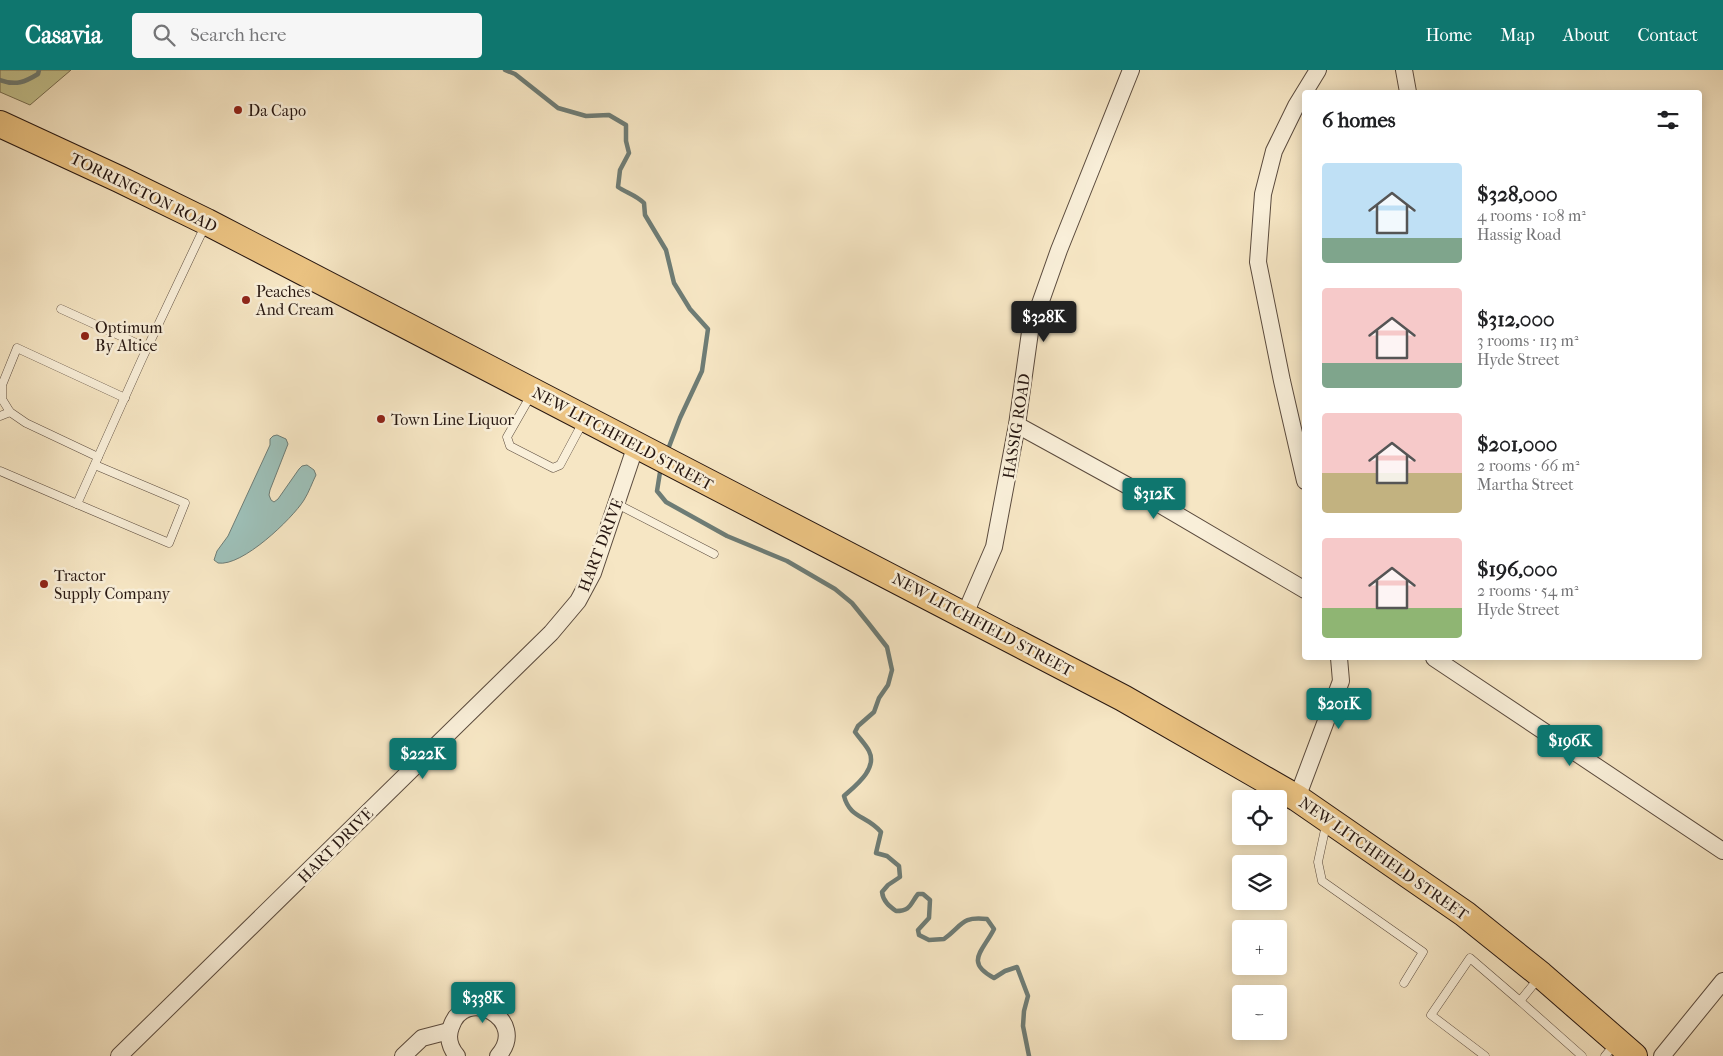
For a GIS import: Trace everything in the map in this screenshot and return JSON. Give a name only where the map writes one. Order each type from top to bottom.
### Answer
[{"type":"highway","name":"TORRINGTON ROAD","points":[[0,124],[119,178],[287,263]]},
{"type":"highway","name":"NEW LITCHFIELD STREET","points":[[287,263],[965,614],[1123,698],[1297,798],[1465,914],[1541,975],[1619,1051]]},
{"type":"street","name":"HASSIG ROAD","points":[[965,614],[994,547],[1018,425],[1030,332],[1059,250],[1131,70]]},
{"type":"street","points":[[1306,90],[1318,70]]},
{"type":"street","points":[[1404,70],[1408,90]]},
{"type":"street","points":[[1302,96],[1274,151],[1263,194],[1258,262],[1302,468]]},
{"type":"street","points":[[1018,425],[1130,487],[1302,588]]},
{"type":"street","name":"HART DRIVE","points":[[119,1056],[551,633],[570,612],[593,573],[617,504],[656,454]]},
{"type":"street","points":[[1297,798],[1342,681],[1339,660]]},
{"type":"street","points":[[1437,660],[1723,851]]},
{"type":"street","points":[[1662,1056],[1723,981]]},
{"type":"street","points":[[457,1056],[450,1045],[449,1031],[455,1018],[466,1009],[480,1007],[492,1011],[502,1020],[506,1032],[505,1045],[498,1056]]},
{"type":"street","points":[[403,1056],[422,1038],[449,1031]]},
{"type":"lane","points":[[77,504],[147,348],[207,222]]},
{"type":"lane","points":[[61,308],[147,348]]},
{"type":"lane","points":[[98,457],[26,423],[10,412],[2,399],[2,385],[17,348],[125,398]]},
{"type":"lane","points":[[533,391],[507,437],[510,446],[553,468],[560,465],[586,418]]},
{"type":"lane","points":[[0,416],[10,412]]},
{"type":"lane","points":[[0,471],[169,543],[185,503],[94,465]]},
{"type":"lane","points":[[617,504],[714,554]]},
{"type":"lane","points":[[1328,818],[1318,862],[1322,882],[1423,952],[1404,983]]},
{"type":"lane","points":[[1485,1056],[1431,1015],[1470,958],[1582,1056]]},
{"type":"lane","points":[[1520,1001],[1541,975]]},
{"type":"shaded area","points":[[0,70],[71,70],[30,105],[0,92]]},
{"type":"water","points":[[277,435],[286,439],[288,444],[270,490],[271,500],[274,502],[278,499],[299,469],[307,465],[314,470],[316,475],[309,491],[298,508],[266,540],[240,558],[218,563],[214,560],[217,551],[228,536],[270,445],[270,439]]},
{"type":"waterway","points":[[0,80],[11,83],[20,82],[38,74],[39,70]]},
{"type":"waterway","points":[[505,70],[515,74],[558,108],[586,116],[609,115],[626,125],[626,141],[629,153],[620,170],[618,187],[644,203],[645,215],[666,250],[674,283],[690,309],[708,329],[702,371],[680,418],[667,452]]},
{"type":"waterway","points":[[661,466],[657,491],[666,502],[727,536],[787,561],[835,589],[852,603],[887,647],[892,670],[888,685],[879,698],[874,712],[858,726],[855,732],[869,751],[871,758],[868,771],[844,796],[850,809],[881,832],[876,853],[887,856],[899,866],[900,877],[888,885],[882,892],[887,903],[896,911],[901,911],[910,906],[918,894],[923,894],[930,900],[929,918],[918,930],[919,935],[929,940],[944,939],[967,920],[987,919],[994,929],[981,950],[978,961],[980,967],[994,978],[1005,971],[1017,967],[1028,996],[1023,1026],[1029,1056]]},
{"type":"place","name":"Da Capo","points":[[238,110]]},
{"type":"place","name":"Peaches And Cream","points":[[246,300]]},
{"type":"place","name":"Optimum By Altice","points":[[85,336]]},
{"type":"place","name":"Town Line Liquor","points":[[381,419]]},
{"type":"place","name":"Tractor Supply Company","points":[[44,584]]}]
